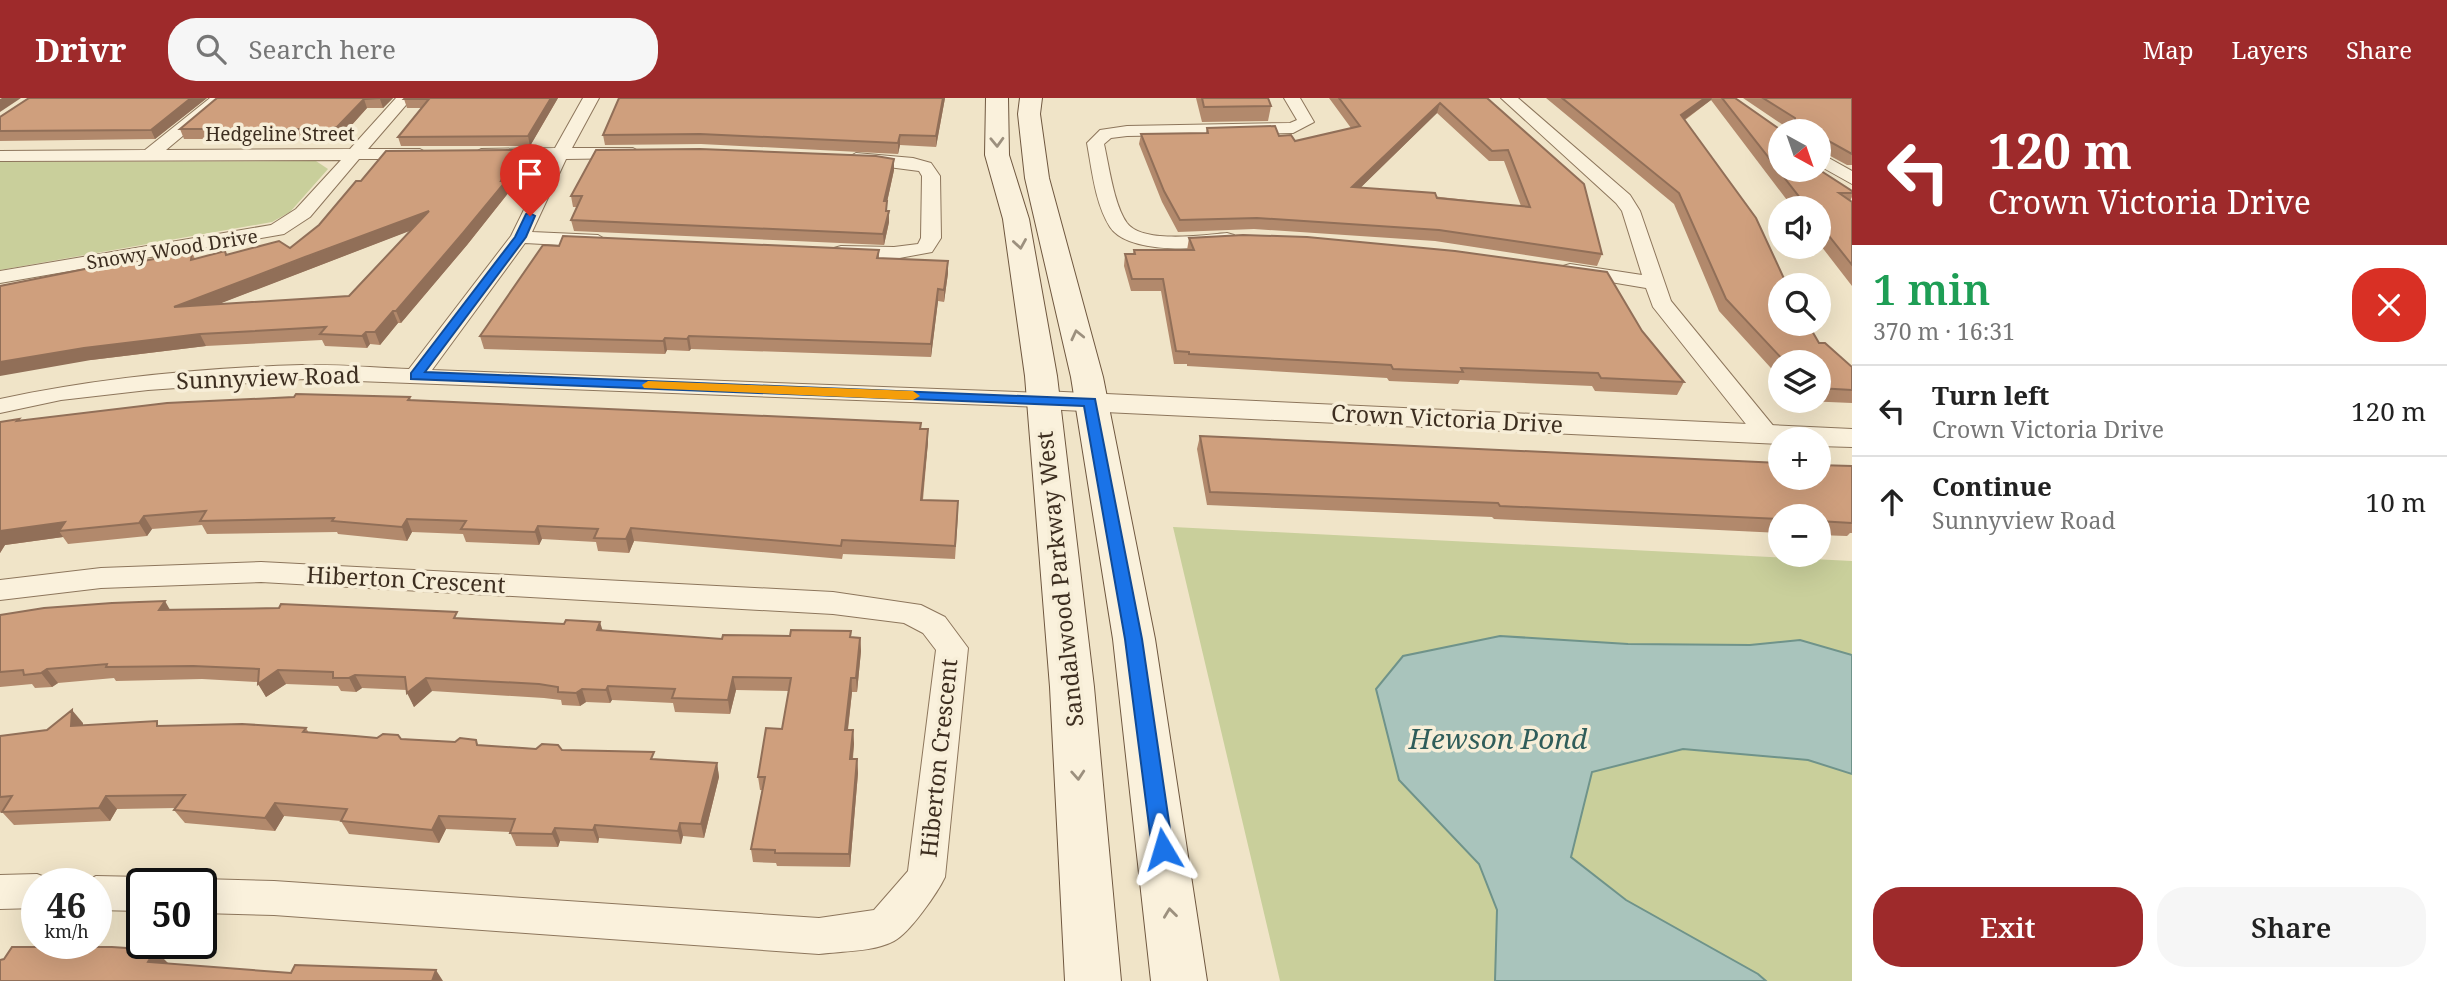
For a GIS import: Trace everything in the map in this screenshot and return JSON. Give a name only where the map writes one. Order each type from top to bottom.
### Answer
[{"type":"main road","points":[[997,102],[1011,112],[1030,106],[1037,178],[1050,223],[1090,402],[1134,639],[1179,981]]},
{"type":"main road","name":"Sandalwood Parkway West","points":[[997,102],[997,155],[1016,219],[1041,376],[1072,687],[1093,981]]},
{"type":"street","points":[[150,155],[220,98]]},
{"type":"street","name":"Snowy Wood Drive","points":[[0,277],[277,230],[303,213],[404,98]]},
{"type":"street","points":[[416,376],[520,237],[560,154],[591,98]]},
{"type":"street","points":[[1241,239],[1148,241],[1128,236],[1117,225],[1094,144],[1106,134],[1127,131],[1293,128],[1306,122],[1304,113],[1292,98]]},
{"type":"street","points":[[1509,98],[1623,199],[1631,211],[1661,302],[1766,433]]},
{"type":"street","points":[[464,154],[649,153]]},
{"type":"street","name":"Hedgeline Street","points":[[0,156],[436,154]]},
{"type":"street","points":[[824,251],[889,254],[911,252],[925,248],[930,239],[931,176],[925,167],[913,163],[836,157]]},
{"type":"street","points":[[1831,165],[1852,179]]},
{"type":"street","points":[[520,237],[613,241]]},
{"type":"street","points":[[1555,268],[1654,282]]},
{"type":"street","name":"Sunnyview Road","points":[[0,406],[61,393],[148,383],[291,373],[1042,400]]},
{"type":"street","name":"Crown Victoria Drive","points":[[1042,400],[1852,438]]},
{"type":"street","name":"Hiberton Crescent","points":[[0,590],[101,578],[261,572],[833,603],[910,613],[934,625],[952,648],[926,877],[884,927],[819,936],[274,898],[217,896]]},
{"type":"street","points":[[0,892],[21,891]]},
{"type":"green space","points":[[316,161],[328,169],[290,212],[272,222],[0,270],[0,162]]},
{"type":"green space","points":[[1173,527],[1768,557],[1768,567],[1831,567],[1831,560],[1852,561],[1852,981],[1280,981]]},
{"type":"water","name":"Hewson Pond","points":[[1500,636],[1628,644],[1750,645],[1800,640],[1852,655],[1852,774],[1808,760],[1683,749],[1592,772],[1571,857],[1626,900],[1766,981],[1495,981],[1497,910],[1479,864],[1399,780],[1376,689],[1403,656]]},
{"type":"building","points":[[29,98],[191,98],[151,130],[0,131],[0,117]]},
{"type":"building","points":[[217,98],[381,98],[364,99],[337,127],[330,129],[180,129]]},
{"type":"building","points":[[405,98],[551,98],[528,136],[398,137],[429,99]]},
{"type":"building","points":[[619,98],[943,98],[936,136],[900,135],[898,143],[700,134],[603,135]]},
{"type":"building","points":[[1202,98],[1268,98],[1271,106],[1204,107]]},
{"type":"building","points":[[1339,98],[1487,98],[1584,184],[1602,254],[1439,230],[1257,218],[1180,220],[1164,191],[1141,134],[1208,133],[1207,128],[1275,126],[1279,136],[1291,135],[1295,141],[1360,126]],"holes":[[[1440,103],[1492,151],[1508,150],[1530,207],[1437,198],[1435,193],[1352,187]]]},
{"type":"building","points":[[1562,98],[1705,98],[1681,115],[1756,218],[1768,244],[1768,259],[1775,259],[1781,273],[1768,273],[1768,336],[1815,336],[1819,343],[1825,343],[1852,367],[1852,390],[1831,389],[1831,350],[1774,350],[1726,299],[1679,193]]},
{"type":"building","points":[[1722,98],[1735,98],[1768,121],[1768,157]]},
{"type":"building","points":[[1763,98],[1852,98],[1852,154],[1831,142],[1831,119],[1795,119]]},
{"type":"building","points":[[700,149],[894,159],[884,201],[887,201],[886,211],[889,211],[883,234],[571,220],[582,196],[571,196],[596,150]]},
{"type":"building","points":[[518,150],[501,181],[506,181],[396,311],[393,311],[375,332],[366,332],[362,336],[320,334],[326,327],[200,334],[84,348],[0,362],[0,286],[116,263],[116,266],[192,252],[191,260],[225,251],[226,255],[279,241],[290,248],[319,225],[356,181],[361,181],[386,151]],"holes":[[[429,211],[349,296],[174,307]]]},
{"type":"building","points":[[1831,177],[1852,191],[1839,193],[1852,202],[1852,265],[1831,238],[1831,196],[1799,196],[1788,182],[1831,182]]},
{"type":"building","points":[[1243,235],[1307,237],[1455,251],[1607,272],[1642,331],[1684,382],[1601,378],[1598,373],[1461,368],[1463,372],[1393,369],[1391,365],[1189,354],[1176,351],[1163,279],[1132,279],[1125,254],[1135,254],[1134,250],[1194,250],[1189,238]]},
{"type":"building","points":[[563,236],[879,250],[877,258],[948,261],[944,290],[938,289],[931,344],[689,336],[687,339],[665,338],[663,341],[480,336],[543,245],[559,246]]},
{"type":"building","points":[[296,394],[410,397],[408,400],[921,423],[920,429],[928,429],[921,500],[958,501],[955,546],[842,540],[841,546],[631,528],[626,539],[594,538],[598,529],[538,526],[535,532],[461,529],[466,521],[407,519],[402,527],[332,521],[334,518],[200,521],[206,511],[144,516],[139,523],[59,531],[65,522],[0,531],[0,422],[167,403],[294,397]]},
{"type":"building","points":[[1200,436],[1768,462],[1768,490],[1831,490],[1831,465],[1852,466],[1852,523],[1831,522],[1831,504],[1768,504],[1768,518],[1500,506],[1498,503],[1210,492]]},
{"type":"building","points":[[165,601],[159,610],[279,608],[281,604],[457,612],[454,618],[564,624],[566,620],[600,622],[597,630],[722,639],[723,635],[790,636],[791,630],[851,631],[850,637],[860,638],[856,678],[851,678],[845,730],[853,730],[850,759],[857,759],[849,854],[775,853],[775,850],[751,849],[765,777],[758,777],[766,728],[782,729],[791,678],[733,677],[728,700],[672,698],[675,689],[608,686],[606,690],[582,689],[576,693],[558,692],[558,687],[539,684],[426,678],[407,693],[405,677],[355,675],[349,678],[333,678],[333,672],[278,670],[258,684],[259,669],[193,666],[106,667],[107,664],[47,669],[41,673],[24,675],[23,670],[0,672],[0,615],[44,608]]},
{"type":"building","points":[[72,710],[71,726],[157,721],[157,726],[242,724],[306,728],[303,732],[377,738],[383,734],[398,735],[401,739],[455,742],[460,738],[476,740],[477,745],[536,749],[542,744],[558,745],[562,750],[654,752],[651,759],[717,763],[701,824],[680,823],[678,831],[595,825],[593,830],[555,828],[552,834],[510,833],[515,819],[439,816],[432,830],[341,821],[347,809],[275,803],[265,818],[174,810],[185,795],[106,796],[99,808],[2,812],[12,796],[0,797],[0,736],[47,730]]},
{"type":"building","points":[[12,947],[21,947],[21,959],[112,959],[112,947],[126,948],[126,959],[291,973],[295,965],[436,970],[432,981],[0,981],[0,960],[4,959]]},
{"type":"slow traffic","points":[[648,385],[913,396]]},
{"type":"route","points":[[530,216],[520,237],[416,376],[1090,402],[1134,639],[1163,849]]}]
